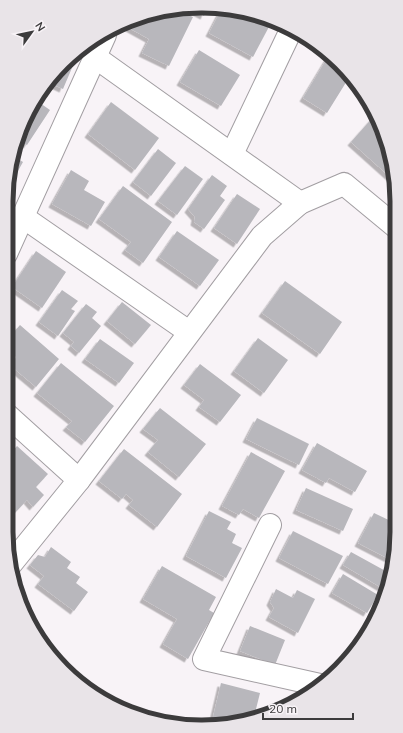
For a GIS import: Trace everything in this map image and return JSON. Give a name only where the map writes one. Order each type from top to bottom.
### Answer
[{"type":"street","points":[[232,154],[289,34]]},
{"type":"street","points":[[13,239],[102,41]]},
{"type":"street","points":[[95,57],[300,203]]},
{"type":"street","points":[[15,559],[79,480],[262,236],[300,203],[344,184],[390,222]]},
{"type":"street","points":[[23,217],[189,332]]},
{"type":"street","points":[[13,420],[79,480]]},
{"type":"street","points":[[270,525],[204,659],[313,683]]},
{"type":"building","points":[[198,13],[205,13],[204,16]]},
{"type":"building","points":[[186,14],[193,17],[169,66],[142,53],[149,39],[129,28],[153,19]]},
{"type":"building","points":[[219,14],[250,19],[270,26],[253,57],[209,33]]},
{"type":"building","points":[[199,50],[240,75],[221,106],[180,82]]},
{"type":"building","points":[[326,60],[347,81],[327,113],[303,98]]},
{"type":"building","points":[[74,62],[63,89],[54,85]]},
{"type":"building","points":[[111,102],[159,138],[135,170],[88,134]]},
{"type":"building","points":[[41,103],[50,110],[27,145],[22,142],[32,118]]},
{"type":"building","points":[[371,119],[384,153],[388,175],[351,142]]},
{"type":"building","points":[[158,149],[176,163],[151,196],[133,182]]},
{"type":"building","points":[[18,159],[23,162],[15,176]]},
{"type":"building","points":[[185,166],[203,179],[177,215],[158,201]]},
{"type":"building","points":[[71,170],[89,181],[84,190],[105,202],[91,226],[52,204]]},
{"type":"building","points":[[212,175],[227,186],[220,196],[225,200],[204,229],[194,222],[195,217],[188,209]]},
{"type":"building","points":[[123,186],[172,222],[143,263],[125,250],[131,242],[99,219]]},
{"type":"building","points":[[237,194],[260,209],[237,244],[214,228]]},
{"type":"building","points":[[177,231],[219,260],[200,286],[159,257]]},
{"type":"building","points":[[36,251],[66,272],[42,308],[13,288]]},
{"type":"building","points":[[285,281],[342,322],[320,354],[262,313]]},
{"type":"building","points":[[62,290],[78,301],[71,309],[75,311],[58,336],[39,322]]},
{"type":"building","points":[[122,302],[151,325],[135,344],[107,321]]},
{"type":"building","points":[[86,304],[97,312],[92,318],[101,326],[79,353],[71,346],[74,342],[63,333]]},
{"type":"building","points":[[20,325],[59,359],[36,387],[13,368],[13,362],[16,357],[13,354],[13,333]]},
{"type":"building","points":[[258,338],[288,360],[264,393],[234,371]]},
{"type":"building","points":[[100,339],[134,363],[119,383],[85,359]]},
{"type":"building","points":[[61,363],[114,406],[85,442],[66,427],[72,421],[37,393]]},
{"type":"building","points":[[200,364],[241,395],[220,422],[199,407],[204,400],[184,385]]},
{"type":"building","points":[[160,408],[206,444],[179,477],[148,452],[158,440],[143,429]]},
{"type":"building","points":[[257,418],[309,444],[299,465],[246,439]]},
{"type":"building","points":[[317,443],[367,471],[355,492],[329,478],[326,483],[302,470]]},
{"type":"building","points":[[17,446],[48,474],[36,487],[44,495],[33,507],[27,500],[14,514],[13,513],[13,450]]},
{"type":"building","points":[[124,449],[182,494],[157,527],[129,505],[133,500],[126,494],[122,499],[99,481]]},
{"type":"building","points":[[251,452],[285,471],[259,518],[243,509],[239,515],[222,506]]},
{"type":"building","points":[[306,488],[353,509],[343,531],[296,510]]},
{"type":"building","points":[[209,511],[231,522],[227,529],[236,534],[232,543],[242,548],[226,578],[186,556]]},
{"type":"building","points":[[374,513],[390,521],[390,544],[388,558],[358,543]]},
{"type":"building","points":[[293,531],[343,556],[328,584],[279,558]]},
{"type":"building","points":[[51,547],[71,562],[67,568],[80,577],[76,583],[88,592],[74,611],[38,584],[44,576],[30,565],[38,555],[45,557]]},
{"type":"building","points":[[351,552],[386,571],[381,588],[343,565]]},
{"type":"building","points":[[162,566],[216,597],[209,610],[214,613],[188,659],[163,644],[177,619],[143,599]]},
{"type":"building","points":[[343,574],[378,595],[367,613],[332,593]]},
{"type":"building","points":[[276,589],[293,598],[297,590],[315,599],[298,633],[269,617],[274,608],[270,602]]},
{"type":"building","points":[[250,626],[285,640],[275,665],[240,651]]},
{"type":"building","points":[[221,683],[260,693],[255,712],[221,719],[213,717]]}]
